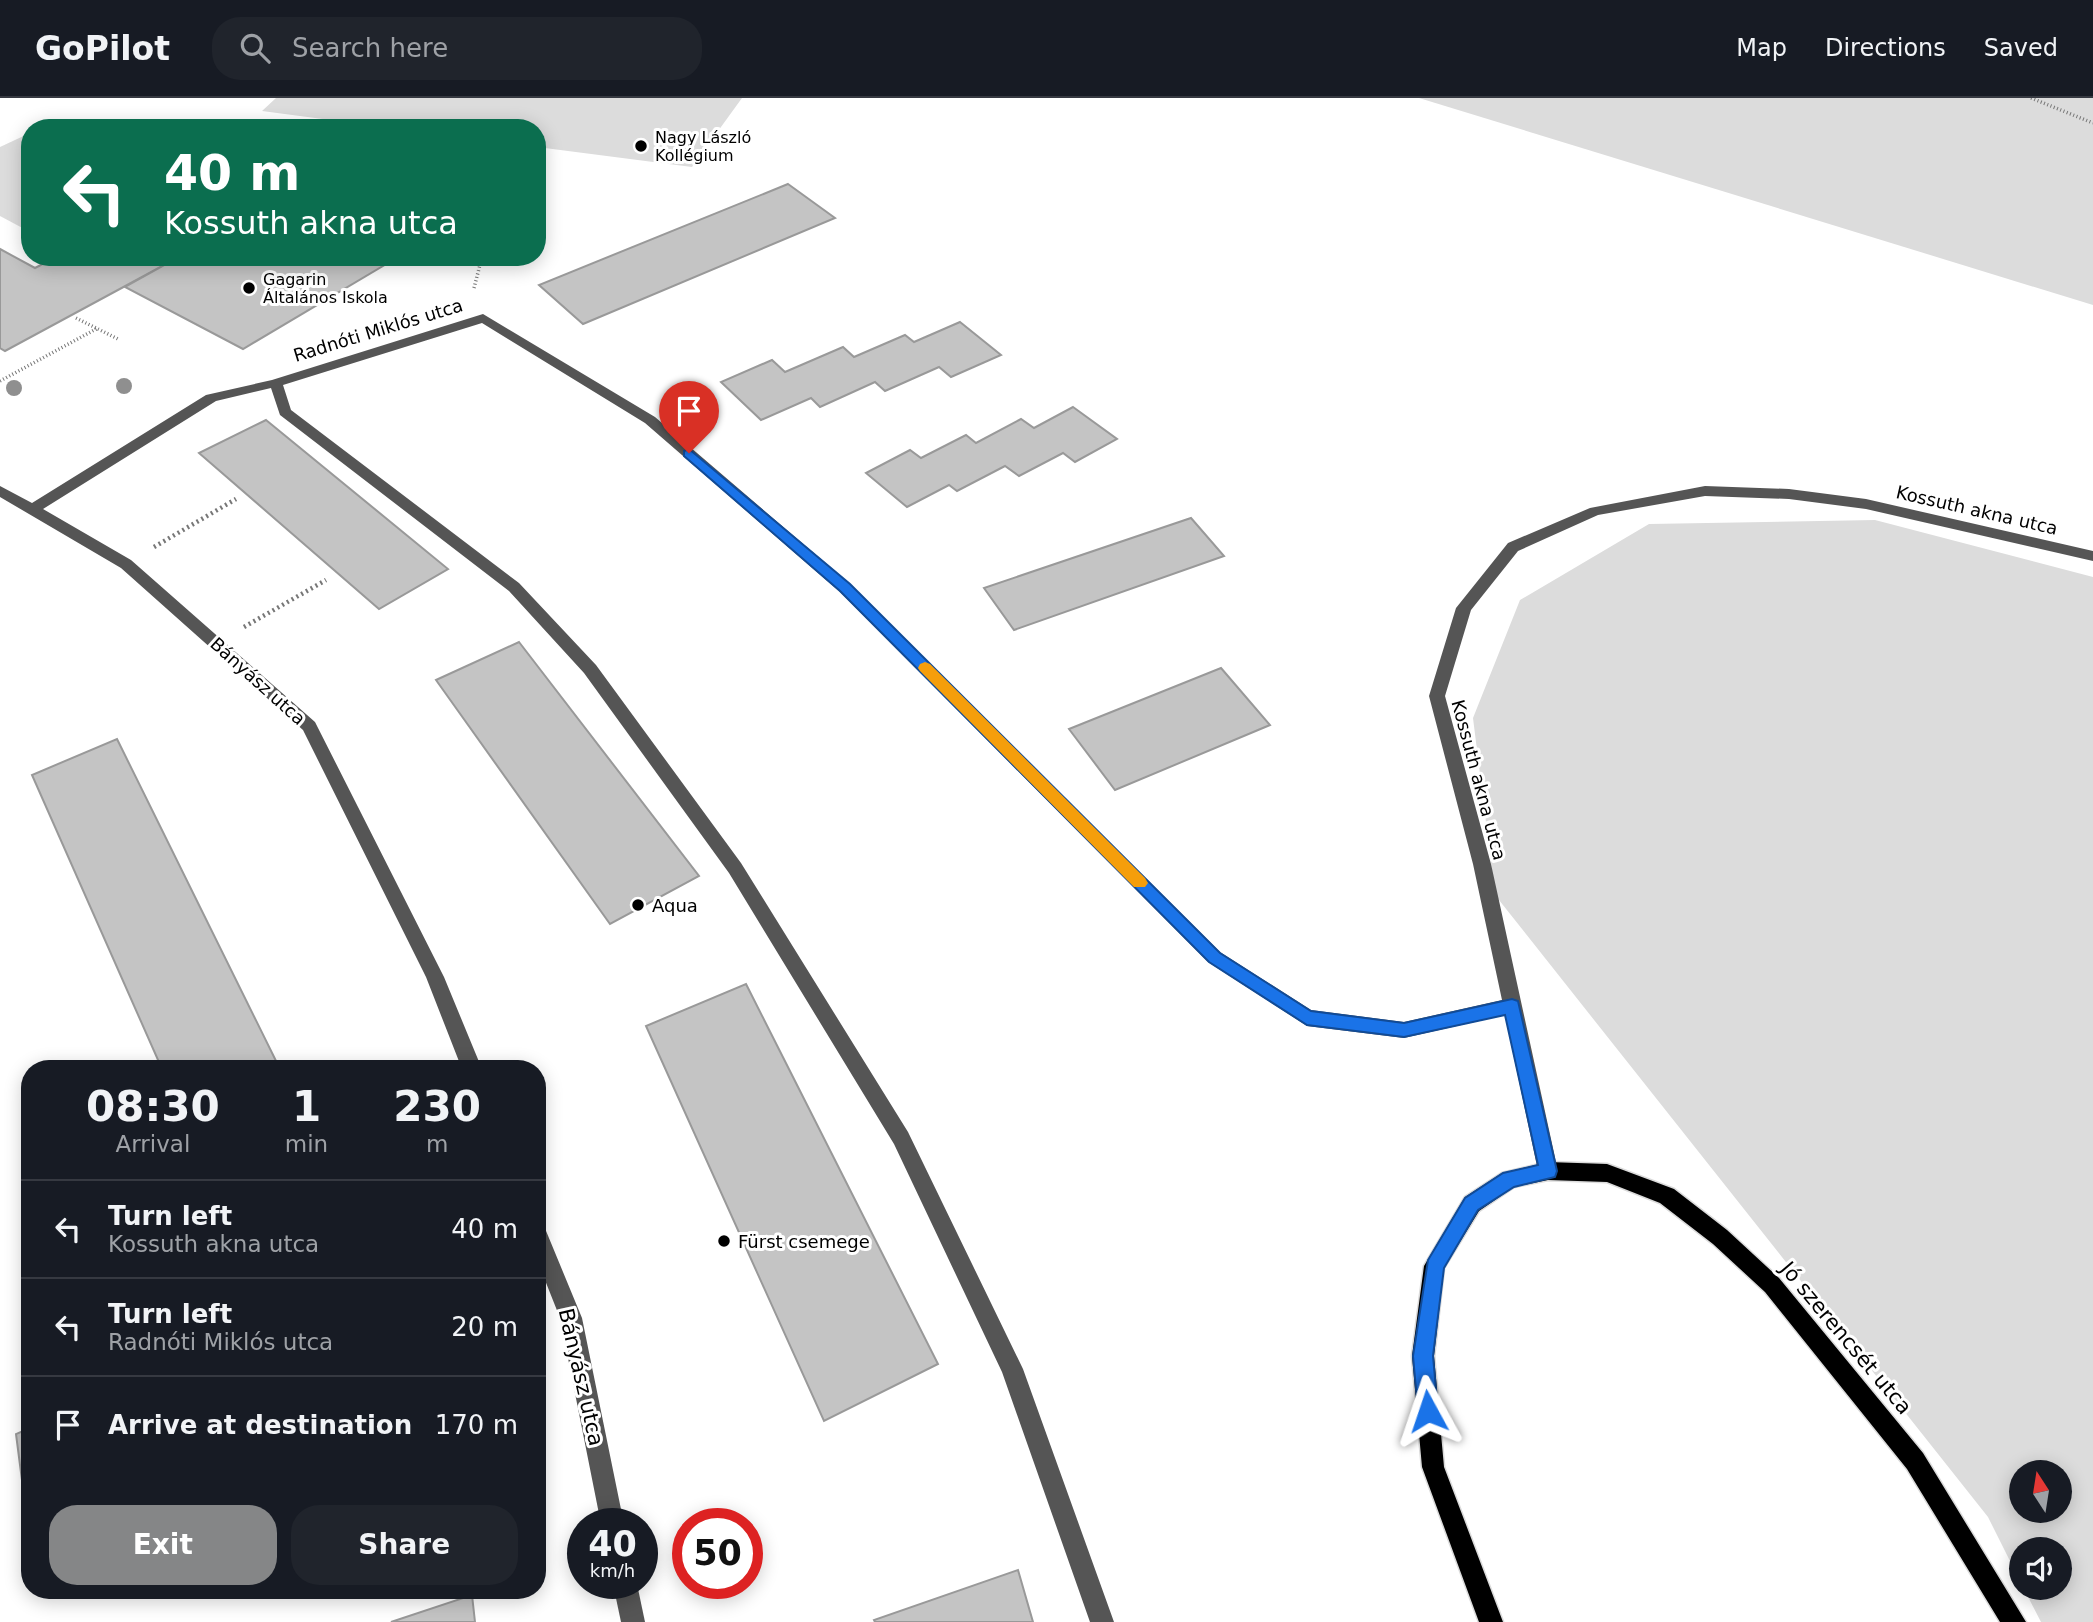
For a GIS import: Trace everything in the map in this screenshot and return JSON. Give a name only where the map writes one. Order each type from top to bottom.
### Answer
[{"type":"main road","name":"Jó szerencsét utca","points":[[1491,1622],[1433,1466],[1423,1356],[1434,1266],[1472,1204],[1510,1179],[1548,1171],[1607,1174],[1667,1196],[1720,1237],[1772,1284],[1915,1461],[2014,1622]]},
{"type":"street","name":"Radnóti Miklós utca","points":[[33,509],[211,398],[276,383],[484,318],[650,420],[835,579],[1214,957],[1307,1018],[1404,1030],[1512,1006]]},
{"type":"street","points":[[276,383],[285,412],[514,587],[590,669],[735,868],[901,1138],[1012,1370],[1102,1622]]},
{"type":"street","name":"Bányász utca","points":[[0,491],[126,564],[309,726],[435,977],[468,1060]]},
{"type":"street","name":"Kossuth akna utca","points":[[1548,1171],[1482,864],[1437,696],[1464,608],[1513,547],[1595,511],[1705,491],[1789,494],[1866,503],[2093,556]]},
{"type":"street","name":"Bányász utca","points":[[546,1256],[571,1318],[610,1508]]},
{"type":"street","points":[[628,1599],[633,1622]]},
{"type":"path","points":[[2031,98],[2093,123]]},
{"type":"path","points":[[76,318],[118,339]]},
{"type":"path","points":[[0,381],[98,328]]},
{"type":"path","points":[[126,564],[236,499]]},
{"type":"path","points":[[216,643],[326,580]]},
{"type":"shaded area","points":[[276,98],[742,98],[692,167],[546,148],[546,119],[323,119],[262,111]]},
{"type":"shaded area","points":[[1419,98],[2093,98],[2093,305]]},
{"type":"shaded area","points":[[21,137],[21,227],[0,216],[0,147]]},
{"type":"shaded area","points":[[1875,520],[2093,577],[2093,1622],[2041,1622],[2030,1600],[2072,1600],[2072,1537],[2009,1537],[2009,1559],[1988,1517],[1495,895],[1473,718],[1520,600],[1649,524]]},
{"type":"building","points":[[788,184],[835,218],[583,324],[539,285]]},
{"type":"building","points":[[0,249],[21,260],[21,266],[35,268],[162,266],[5,351],[0,348]]},
{"type":"building","points":[[163,266],[383,266],[243,349],[125,287]]},
{"type":"building","points":[[960,322],[1001,355],[951,377],[939,367],[885,391],[875,382],[820,407],[811,398],[761,420],[721,382],[772,360],[785,372],[843,347],[854,357],[905,335],[914,342]]},
{"type":"building","points":[[1073,407],[1117,439],[1075,462],[1063,453],[1019,476],[1005,466],[957,491],[949,485],[907,507],[866,473],[910,450],[921,458],[966,435],[976,443],[1021,419],[1034,428]]},
{"type":"building","points":[[266,420],[448,569],[379,609],[199,453]]},
{"type":"building","points":[[1191,518],[1224,556],[1014,630],[984,588]]},
{"type":"building","points":[[519,642],[699,876],[610,924],[436,680]]},
{"type":"building","points":[[1221,668],[1270,725],[1115,790],[1069,729]]},
{"type":"building","points":[[117,739],[276,1060],[158,1060],[32,775]]},
{"type":"building","points":[[746,984],[938,1364],[824,1421],[646,1026]]},
{"type":"building","points":[[21,1432],[21,1473],[16,1434]]},
{"type":"building","points":[[1018,1570],[1033,1622],[874,1620]]},
{"type":"building","points":[[460,1599],[472,1599],[475,1622],[391,1622]]},
{"type":"slow traffic","points":[[925,668],[1140,883]]},
{"type":"place","name":"Nagy László Kollégium","points":[[641,146]]},
{"type":"place","name":"Gagarin Általános Iskola","points":[[249,288]]},
{"type":"place","name":"Aqua","points":[[638,905]]},
{"type":"place","name":"Fürst csemege","points":[[724,1241]]},
{"type":"route","points":[[689,453],[845,588],[1214,957],[1307,1018],[1404,1030],[1512,1006],[1548,1171],[1510,1179],[1472,1204],[1434,1266],[1423,1356],[1428,1411]]}]
